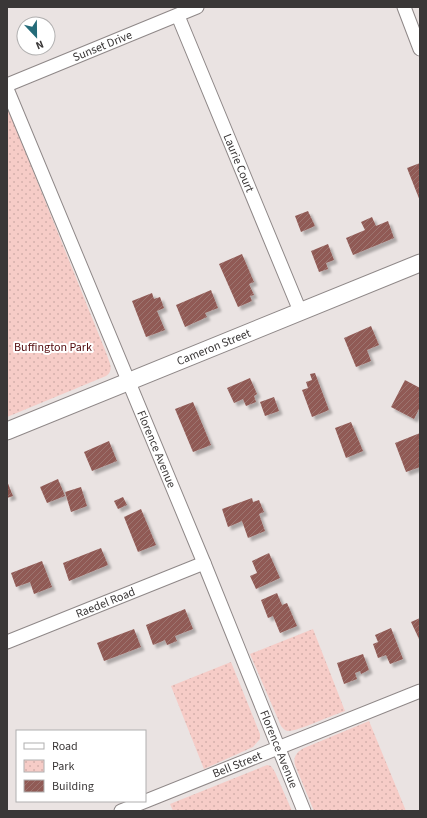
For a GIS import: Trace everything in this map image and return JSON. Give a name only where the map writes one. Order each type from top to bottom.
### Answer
[{"type":"main road","name":"Cameron Street","points":[[7,431],[420,263]]},
{"type":"street","name":"Sunset Drive","points":[[7,85],[197,7]]},
{"type":"street","points":[[404,7],[420,49]]},
{"type":"street","name":"Laurie Court","points":[[178,16],[300,311]]},
{"type":"street","name":"Florence Avenue","points":[[7,89],[204,564],[304,811]]},
{"type":"street","name":"Raedel Road","points":[[7,642],[204,564]]},
{"type":"street","name":"Bell Street","points":[[146,801],[420,691]]},
{"type":"street","name":"Bell Street","points":[[121,811],[143,802]]},
{"type":"green space","name":"Buffington Park","points":[[7,106],[107,355],[111,369],[106,376],[7,417]]},
{"type":"green space","points":[[313,629],[345,711],[299,729],[287,731],[281,726],[250,654]]},
{"type":"green space","points":[[231,662],[260,734],[260,739],[253,747],[204,769],[171,686]]},
{"type":"green space","points":[[369,721],[406,811],[314,811],[295,765],[296,755],[304,748]]},
{"type":"green space","points":[[267,765],[271,766],[275,772],[292,811],[173,811],[170,804]]},
{"type":"building","points":[[420,163],[420,201],[407,168]]},
{"type":"building","points":[[308,211],[315,226],[301,232],[295,216]]},
{"type":"building","points":[[372,217],[376,226],[388,221],[394,238],[353,255],[346,238],[365,230],[361,222]]},
{"type":"building","points":[[328,244],[334,260],[326,263],[328,269],[319,272],[311,251]]},
{"type":"building","points":[[242,254],[254,282],[249,284],[254,295],[250,296],[252,301],[238,307],[219,264]]},
{"type":"building","points":[[211,290],[218,308],[205,313],[207,317],[185,327],[176,305]]},
{"type":"building","points":[[152,293],[154,299],[160,297],[164,308],[157,311],[165,330],[146,337],[132,301]]},
{"type":"building","points":[[371,326],[379,345],[367,350],[371,361],[356,367],[344,338]]},
{"type":"building","points":[[315,373],[329,410],[312,417],[302,390],[308,388],[306,382],[312,380],[310,374]]},
{"type":"building","points":[[250,378],[257,394],[254,396],[256,402],[246,406],[243,399],[234,403],[227,388]]},
{"type":"building","points":[[405,380],[420,388],[420,407],[414,419],[391,407]]},
{"type":"building","points":[[274,397],[279,411],[265,416],[260,402]]},
{"type":"building","points":[[193,402],[211,445],[193,452],[175,409]]},
{"type":"building","points":[[351,422],[363,451],[346,458],[335,428]]},
{"type":"building","points":[[420,433],[420,467],[406,472],[395,443]]},
{"type":"building","points":[[109,441],[117,461],[92,471],[84,452]]},
{"type":"building","points":[[58,479],[65,496],[47,503],[40,487]]},
{"type":"building","points":[[7,481],[13,496],[7,498]]},
{"type":"building","points":[[81,487],[87,506],[71,512],[65,492]]},
{"type":"building","points":[[123,497],[127,505],[118,509],[114,501]]},
{"type":"building","points":[[252,498],[253,502],[259,500],[264,512],[259,514],[265,531],[248,538],[242,521],[228,527],[222,509]]},
{"type":"building","points":[[141,509],[156,545],[138,552],[124,517]]},
{"type":"building","points":[[101,548],[108,565],[69,581],[63,563]]},
{"type":"building","points":[[269,553],[280,578],[256,589],[250,576],[257,573],[252,561]]},
{"type":"building","points":[[42,561],[52,587],[34,594],[30,582],[16,587],[11,573]]},
{"type":"building","points":[[277,593],[282,605],[287,603],[297,626],[280,633],[273,616],[268,618],[261,600]]},
{"type":"building","points":[[185,609],[193,629],[175,636],[177,641],[167,645],[165,640],[153,645],[146,625]]},
{"type":"building","points":[[420,618],[420,639],[419,639],[411,622]]},
{"type":"building","points":[[391,628],[403,659],[390,664],[386,655],[378,658],[373,644],[378,642],[375,635]]},
{"type":"building","points":[[134,629],[141,647],[104,661],[97,643]]},
{"type":"building","points":[[363,654],[369,670],[361,674],[360,671],[355,673],[357,679],[344,684],[337,663]]}]
